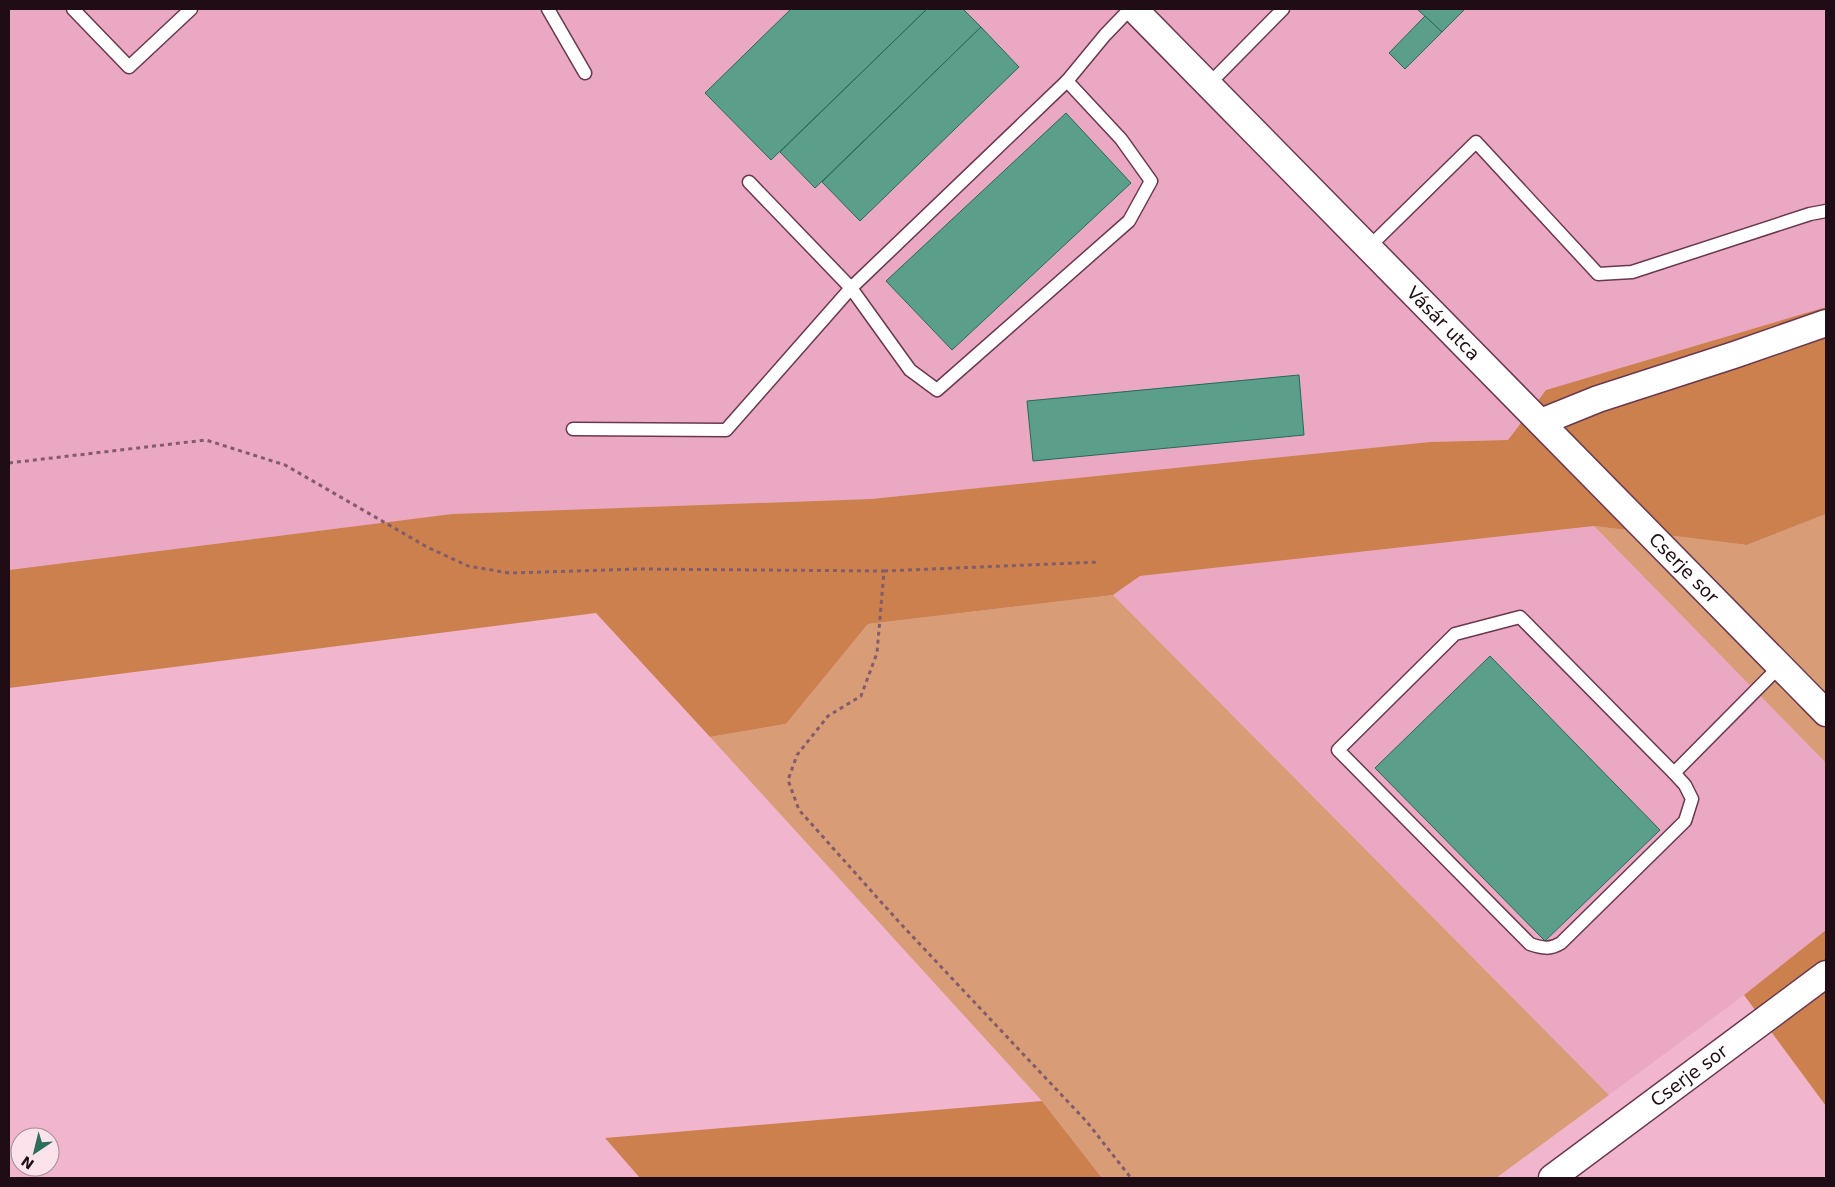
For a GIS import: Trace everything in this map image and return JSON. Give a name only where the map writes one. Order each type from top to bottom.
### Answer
[{"type":"street","name":"Vásár utca","points":[[1134,9],[1541,422]]},
{"type":"street","points":[[1541,422],[1569,409],[1826,323]]},
{"type":"street","name":"Cserje sor","points":[[1541,422],[1826,713]]},
{"type":"street","name":"Cserje sor","points":[[1552,1178],[1826,974]]},
{"type":"lane","points":[[73,9],[129,67],[191,9]]},
{"type":"lane","points":[[548,9],[585,73]]},
{"type":"lane","points":[[573,429],[726,430],[851,288],[1067,81],[1105,35],[1130,9]]},
{"type":"lane","points":[[1209,84],[1283,9]]},
{"type":"lane","points":[[749,182],[851,288],[910,370],[937,390],[1129,222],[1150,181],[1121,139],[1067,81]]},
{"type":"lane","points":[[1369,247],[1476,142],[1598,274],[1632,272],[1810,214],[1826,211]]},
{"type":"lane","points":[[1520,617],[1674,773],[1685,785],[1692,798],[1685,821],[1561,943],[1553,948],[1541,948],[1530,944],[1338,750],[1455,634],[1520,617]]},
{"type":"lane","points":[[1674,773],[1780,666]]},
{"type":"path","points":[[9,463],[206,440],[285,465],[427,547],[468,566],[509,573],[638,569],[884,571],[1099,562]]},
{"type":"path","points":[[884,571],[877,653],[861,696],[828,716],[797,755],[788,780],[799,810],[899,922],[1087,1122],[1131,1178]]},
{"type":"shaded area","points":[[9,9],[1826,9],[1826,307],[1546,390],[1508,440],[1430,442],[871,499],[452,514],[9,570]]},
{"type":"shaded area","points":[[1826,307],[1826,514],[1747,545],[1594,526],[1140,576],[1113,595],[868,624],[786,724],[710,737],[596,613],[9,688],[9,570],[452,514],[871,499],[1430,442],[1508,440],[1546,390]]},
{"type":"shaded area","points":[[1826,514],[1826,763],[1594,526],[1747,545]]},
{"type":"shaded area","points":[[1594,526],[1826,763],[1826,930],[1744,995],[1609,1095],[1113,595],[1140,576]]},
{"type":"shaded area","points":[[1113,595],[1609,1095],[1496,1178],[1102,1178],[1042,1101],[710,737],[786,724],[868,624]]},
{"type":"shaded area","points":[[1826,930],[1826,1106],[1744,995]]},
{"type":"shaded area","points":[[1042,1101],[1102,1178],[640,1178],[605,1138]]},
{"type":"building","points":[[791,9],[927,9],[771,160],[705,93]]},
{"type":"building","points":[[927,9],[963,9],[981,27],[815,188],[780,152]]},
{"type":"building","points":[[1417,9],[1465,9],[1442,32]]},
{"type":"building","points":[[1425,16],[1442,32],[1405,69],[1389,53]]},
{"type":"building","points":[[981,27],[1019,67],[860,221],[822,182]]},
{"type":"building","points":[[1066,113],[1131,183],[952,350],[886,281]]},
{"type":"building","points":[[1299,375],[1304,435],[1033,461],[1027,401]]},
{"type":"building","points":[[1490,656],[1660,830],[1545,941],[1375,768]]}]
